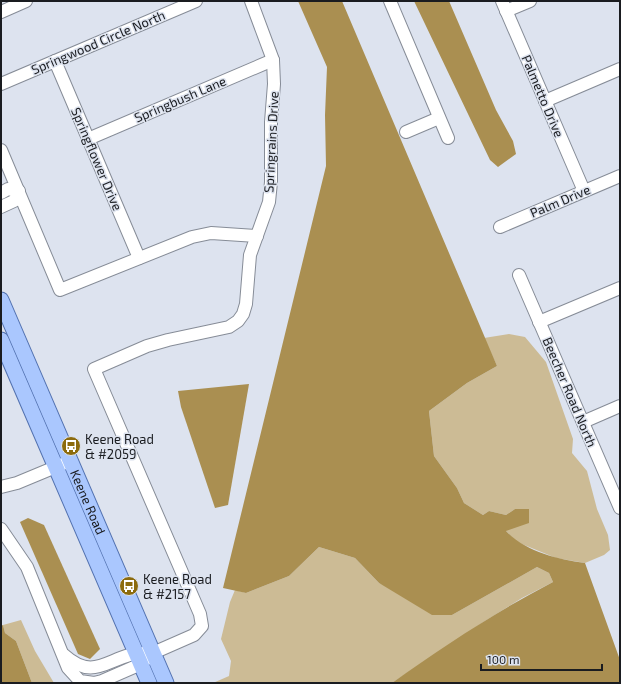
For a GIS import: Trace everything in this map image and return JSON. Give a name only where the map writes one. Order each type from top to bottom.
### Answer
[{"type":"main road","name":"Keene Road","points":[[1,300],[166,683]]},
{"type":"main road","name":"Keene Road","points":[[1,340],[149,683]]},
{"type":"street","points":[[1,12],[26,1]]},
{"type":"street","name":"Springwood Circle North","points":[[1,84],[196,1]]},
{"type":"street","name":"Springrains Drive","points":[[153,652],[194,635],[199,631],[202,620],[94,369],[147,346],[229,327],[238,321],[243,314],[246,304],[250,255],[268,202],[271,182],[271,122],[274,84],[273,60],[250,1]]},
{"type":"street","points":[[390,1],[448,138]]},
{"type":"street","points":[[504,6],[530,1]]},
{"type":"street","name":"Palmetto Drive","points":[[504,6],[584,191]]},
{"type":"street","name":"Springbush Lane","points":[[88,139],[273,60]]},
{"type":"street","name":"Springflower Drive","points":[[55,61],[139,258]]},
{"type":"street","points":[[545,101],[620,69]]},
{"type":"street","points":[[406,132],[439,118]]},
{"type":"street","points":[[1,150],[60,290],[192,237],[210,234],[257,236]]},
{"type":"street","name":"Palm Drive","points":[[500,227],[620,176]]},
{"type":"street","points":[[1,193],[8,189],[18,191]]},
{"type":"street","points":[[1,207],[14,201],[18,191]]},
{"type":"street","name":"Beecher Road North","points":[[519,275],[620,508]]},
{"type":"street","points":[[540,322],[620,288]]},
{"type":"street","points":[[583,422],[620,406]]},
{"type":"street","points":[[1,486],[17,483],[70,461]]},
{"type":"street","points":[[2,533],[13,544],[26,567],[71,673],[80,681],[87,683],[102,681],[138,658],[153,652]]},
{"type":"shaded area","points":[[298,1],[342,1],[497,366],[467,383],[429,411],[434,456],[457,488],[464,503],[483,515],[489,511],[506,515],[515,509],[529,509],[529,523],[506,531],[514,538],[532,549],[553,557],[585,563],[620,660],[620,683],[392,683],[471,630],[553,582],[549,573],[537,567],[452,615],[432,615],[379,583],[355,558],[319,547],[289,576],[246,593],[223,588],[326,166],[325,115],[327,67]]},
{"type":"shaded area","points":[[414,1],[449,1],[496,110],[513,141],[516,154],[498,167],[490,160]]},
{"type":"shaded area","points":[[509,334],[525,337],[546,362],[573,439],[572,453],[587,471],[597,509],[608,535],[610,550],[604,555],[585,563],[556,558],[517,542],[506,531],[515,509],[506,515],[489,511],[483,515],[464,503],[457,488],[434,456],[429,411],[467,383],[497,366],[484,338]]},
{"type":"shaded area","points":[[249,384],[228,505],[215,508],[181,407],[178,391]]},
{"type":"shaded area","points":[[28,518],[44,525],[100,649],[90,659],[78,654],[20,522]]},
{"type":"shaded area","points":[[319,547],[355,558],[379,583],[452,615],[537,567],[549,573],[553,582],[522,598],[485,621],[392,683],[213,683],[229,676],[231,661],[221,639],[230,602],[235,590],[246,593],[289,576]]},
{"type":"shaded area","points":[[21,620],[35,651],[54,683],[32,683],[16,641],[5,633],[3,625]]},
{"type":"shaded area","points":[[3,625],[5,633],[16,641],[32,683],[1,683],[1,626]]},
{"type":"place","name":"Keene Road & #2059","points":[[71,446]]},
{"type":"place","name":"Keene Road & #2157","points":[[129,586]]}]
